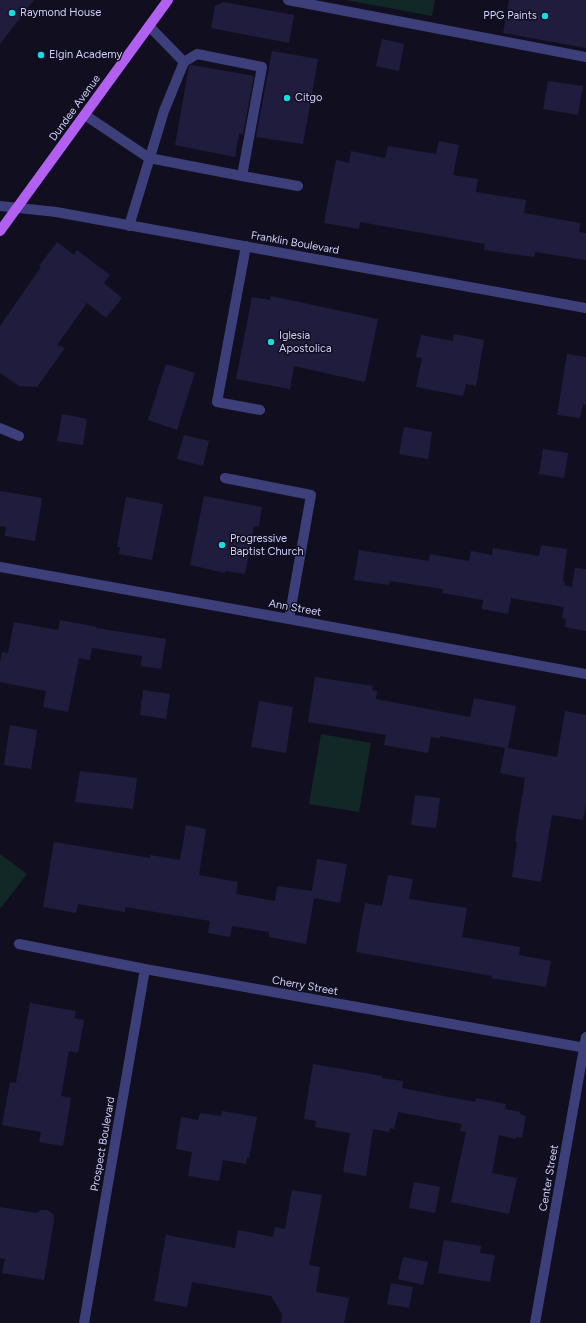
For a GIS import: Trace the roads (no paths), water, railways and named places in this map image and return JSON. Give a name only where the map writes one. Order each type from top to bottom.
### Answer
[{"type":"main road","name":"Dundee Avenue","points":[[0,231],[168,0]]},
{"type":"street","points":[[288,0],[586,57]]},
{"type":"street","points":[[149,26],[184,62]]},
{"type":"street","points":[[128,226],[164,111],[184,62],[198,54],[262,67],[242,176]]},
{"type":"street","points":[[85,115],[149,158],[298,186]]},
{"type":"street","name":"Franklin Boulevard","points":[[0,206],[56,212],[586,308]]},
{"type":"street","points":[[246,246],[217,402],[260,410]]},
{"type":"street","points":[[0,428],[19,436]]},
{"type":"street","points":[[226,478],[312,495],[289,618]]},
{"type":"street","name":"Ann Street","points":[[0,567],[289,618],[586,674]]},
{"type":"street","name":"Cherry Street","points":[[19,944],[145,969],[585,1048]]},
{"type":"street","name":"Prospect Boulevard","points":[[84,1323],[145,969]]},
{"type":"street","name":"Center Street","points":[[535,1323],[586,1037]]},
{"type":"place","name":"Raymond House","points":[[12,13]]},
{"type":"place","name":"PPG Paints","points":[[545,16]]},
{"type":"place","name":"Elgin Academy","points":[[41,55]]},
{"type":"place","name":"Citgo","points":[[287,98]]},
{"type":"place","name":"Iglesia Apostolica","points":[[271,342]]},
{"type":"place","name":"Progressive Baptist Church","points":[[222,545]]}]
